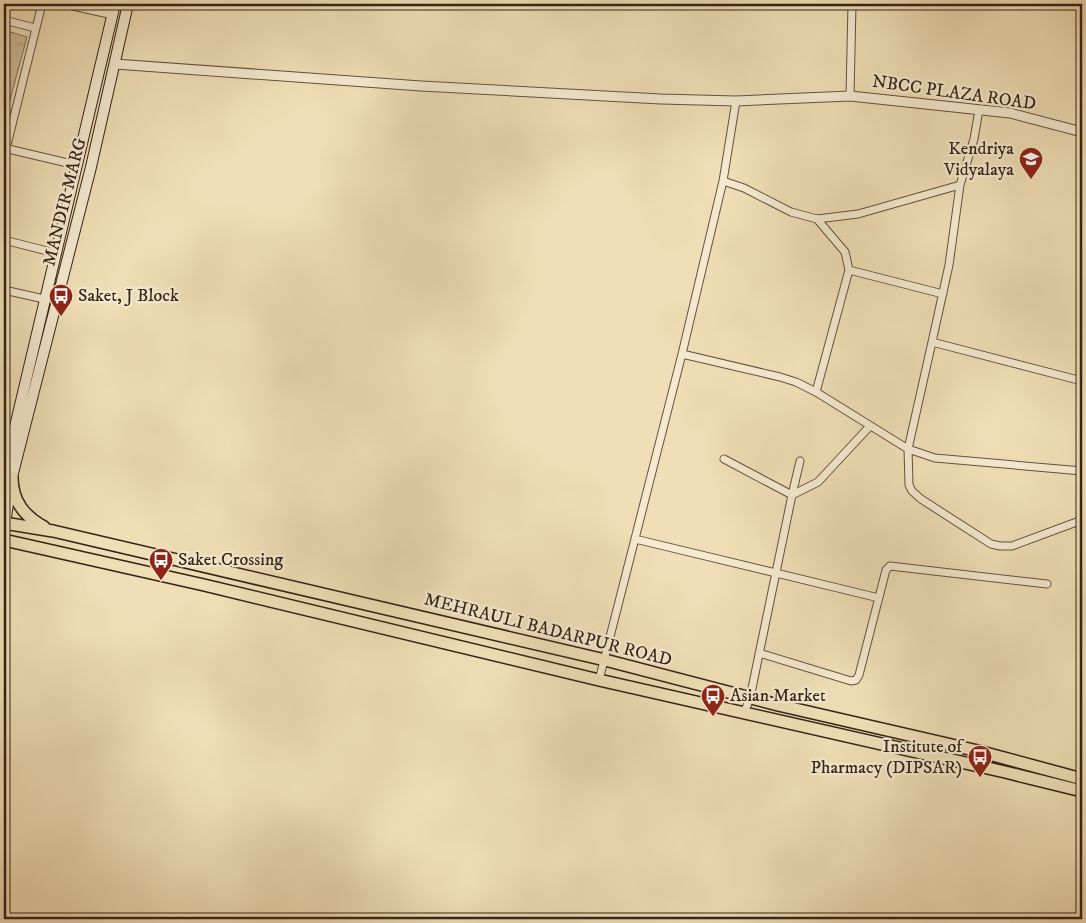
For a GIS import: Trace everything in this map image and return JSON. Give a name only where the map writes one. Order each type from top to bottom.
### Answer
[{"type":"main road","name":"MANDIR MARG","points":[[8,475],[6,456],[115,4]]},
{"type":"main road","name":"MANDIR MARG","points":[[4,524],[8,475],[91,167],[128,4]]},
{"type":"main road","points":[[8,475],[13,492],[22,510],[34,521],[53,531]]},
{"type":"main road","name":"MEHRAULI BADARPUR ROAD","points":[[4,524],[53,531],[605,660],[750,698],[978,751],[1082,779]]},
{"type":"main road","name":"MEHRAULI BADARPUR ROAD","points":[[4,540],[204,585],[599,680],[1082,791]]},
{"type":"main road","points":[[204,585],[208,567]]},
{"type":"street","points":[[42,4],[5,148],[76,165]]},
{"type":"street","points":[[64,4],[113,15]]},
{"type":"street","points":[[850,96],[852,4]]},
{"type":"street","points":[[4,20],[35,28]]},
{"type":"street","name":"NBCC PLAZA ROAD","points":[[115,64],[420,86],[736,102],[850,96],[1010,113],[1082,132]]},
{"type":"street","points":[[599,680],[682,354],[723,181],[736,102]]},
{"type":"street","points":[[979,110],[974,140],[960,185],[949,265],[908,449],[909,485],[912,491],[921,499],[991,544],[1000,546],[1012,546],[1082,520]]},
{"type":"street","points":[[723,181],[744,188],[791,212],[817,219],[858,214],[960,185]]},
{"type":"street","points":[[816,392],[849,270],[845,252],[817,219]]},
{"type":"street","points":[[4,240],[55,253]]},
{"type":"street","points":[[849,270],[943,294]]},
{"type":"street","points":[[4,290],[44,299]]},
{"type":"street","points":[[932,342],[1082,381]]},
{"type":"street","points":[[682,354],[780,377],[816,392],[908,449],[935,458],[1082,471]]},
{"type":"street","points":[[792,495],[818,482],[870,426]]},
{"type":"street","points":[[724,459],[792,495]]},
{"type":"street","points":[[744,713],[750,698],[760,653],[800,461]]},
{"type":"street","points":[[635,540],[879,598]]},
{"type":"street","points":[[760,653],[856,680],[859,675],[886,570],[890,566],[1047,584]]},
{"type":"green space","points":[[4,30],[27,37],[4,122]]},
{"type":"place","name":"Kendriya Vidyalaya","points":[[1031,180]]},
{"type":"place","name":"Saket, J Block","points":[[61,317]]},
{"type":"place","name":"Saket Crossing","points":[[161,581]]},
{"type":"place","name":"Asian Market","points":[[713,717]]},
{"type":"place","name":"Institute of Pharmacy (DIPSAR)","points":[[980,778]]}]
